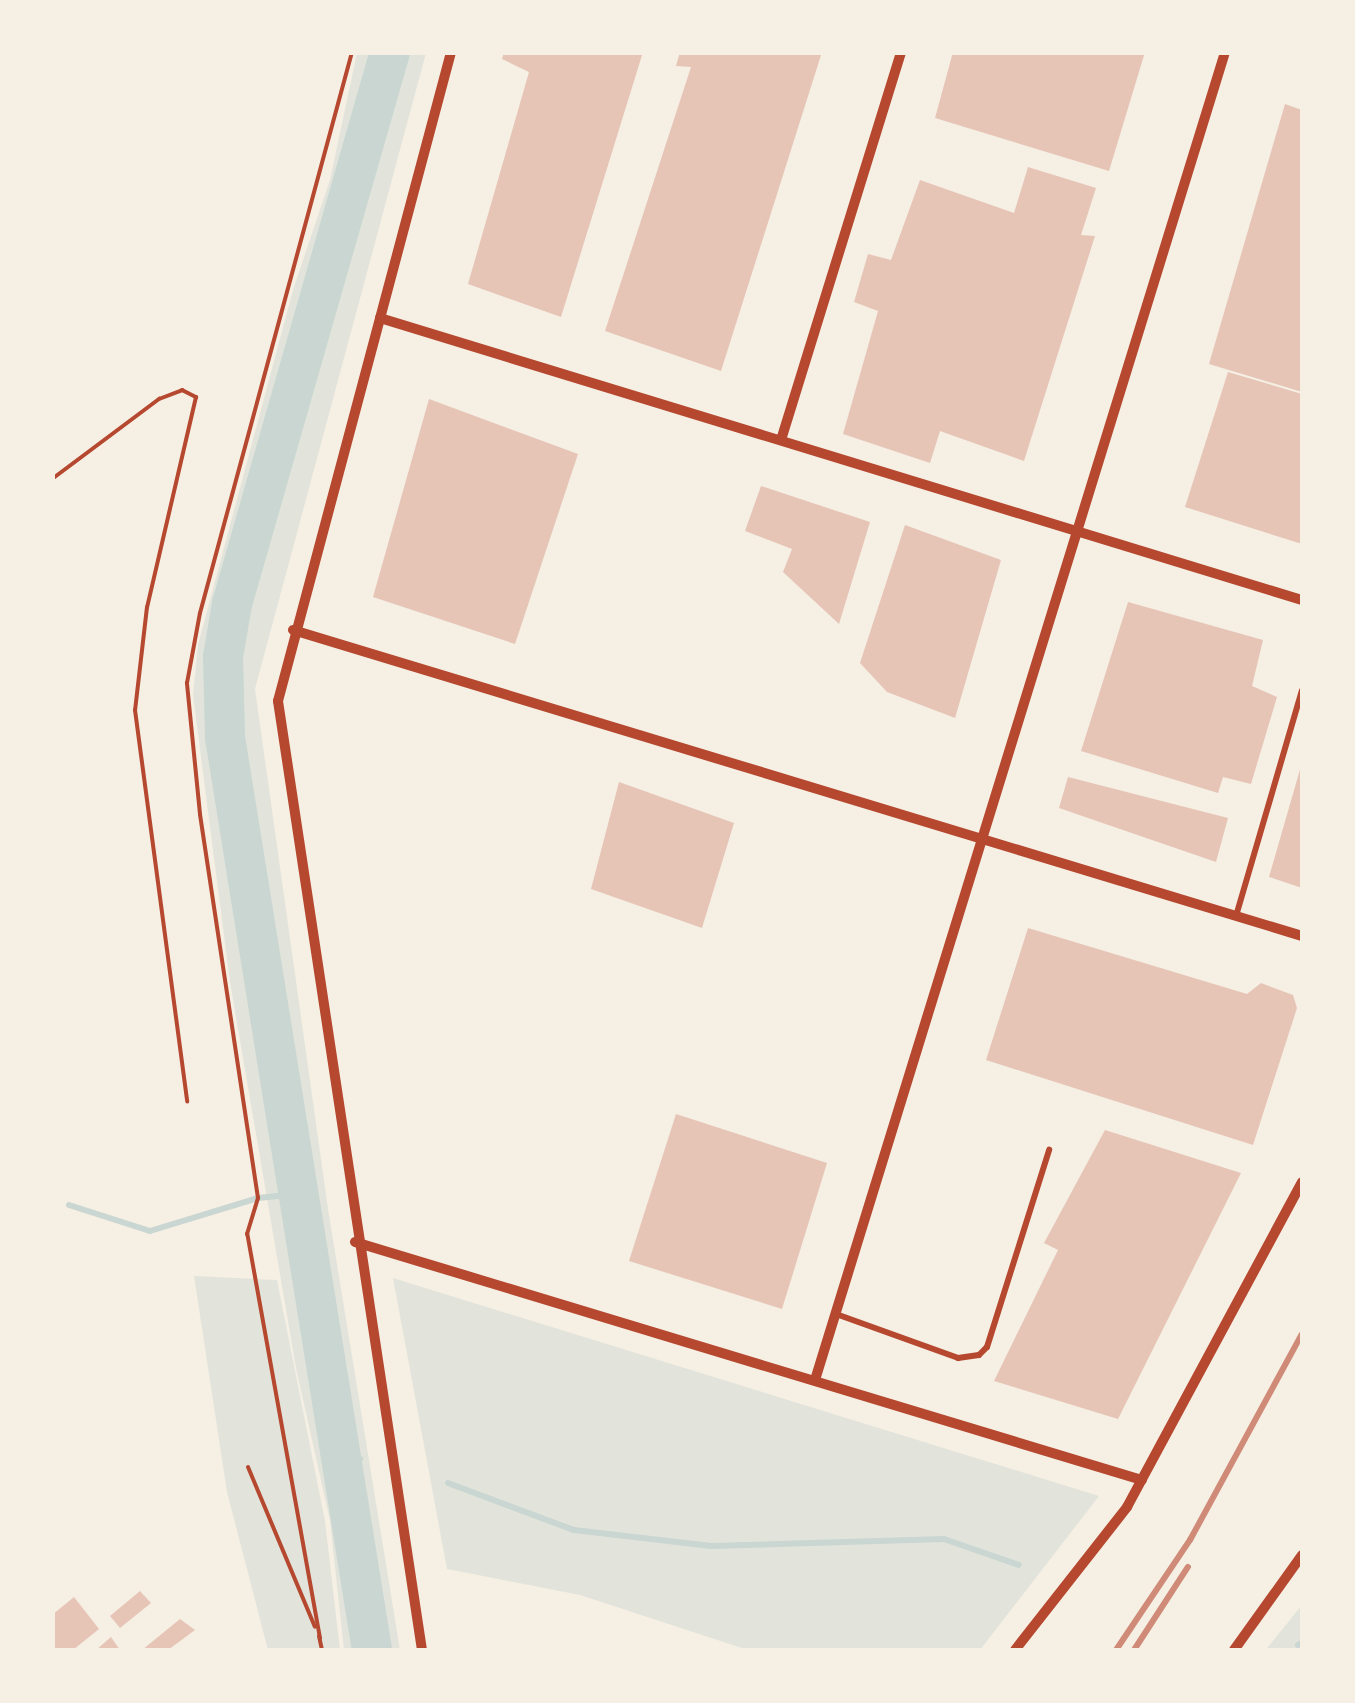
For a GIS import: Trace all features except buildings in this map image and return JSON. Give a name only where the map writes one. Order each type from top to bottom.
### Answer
[{"type":"street","points":[[422,1650],[355,1242],[279,726],[292,630],[451,52]]},
{"type":"street","points":[[780,440],[901,52]]},
{"type":"street","points":[[815,1380],[1225,52]]},
{"type":"street","points":[[380,318],[1302,600]]},
{"type":"street","points":[[292,630],[1302,936]]},
{"type":"street","points":[[1015,1650],[1142,1480],[1302,1182]]},
{"type":"street","points":[[355,1242],[1142,1480]]},
{"type":"street","points":[[1234,1650],[1302,1555]]},
{"type":"lane","points":[[1236,916],[1302,690]]},
{"type":"lane","points":[[835,1314],[958,1358],[979,1355],[988,1348],[1048,1150]]},
{"type":"path","points":[[322,1650],[246,1234],[258,1198],[200,814],[187,683],[200,613],[352,52]]},
{"type":"path","points":[[52,480],[159,399],[182,390],[196,398],[148,607],[135,710],[187,1102]]},
{"type":"path","points":[[248,1467],[320,1638]]},
{"type":"shaded area","points":[[357,53],[426,53],[255,689],[328,1209],[400,1650],[344,1650],[330,1521],[296,1368],[230,982],[193,695],[198,645],[293,290],[330,180]]},
{"type":"shaded area","points":[[194,1276],[277,1280],[325,1521],[340,1650],[268,1650],[227,1492]]},
{"type":"shaded area","points":[[393,1278],[1099,1496],[980,1650],[748,1650],[580,1595],[447,1569]]},
{"type":"shaded area","points":[[1302,1605],[1302,1650],[1266,1650],[1268,1647]]},
{"type":"waterway","points":[[372,1650],[225,737],[223,657],[232,604],[390,52]]},
{"type":"waterway","points":[[69,1205],[150,1231],[258,1198],[294,1194]]},
{"type":"waterway","points":[[338,1450],[360,1459]]},
{"type":"waterway","points":[[448,1483],[574,1530],[711,1546],[944,1539],[1019,1565]]},
{"type":"waterway","points":[[1298,1645],[1302,1643]]},
{"type":"railway","points":[[1116,1650],[1190,1540],[1302,1334]]},
{"type":"railway","points":[[1134,1650],[1188,1567]]}]
